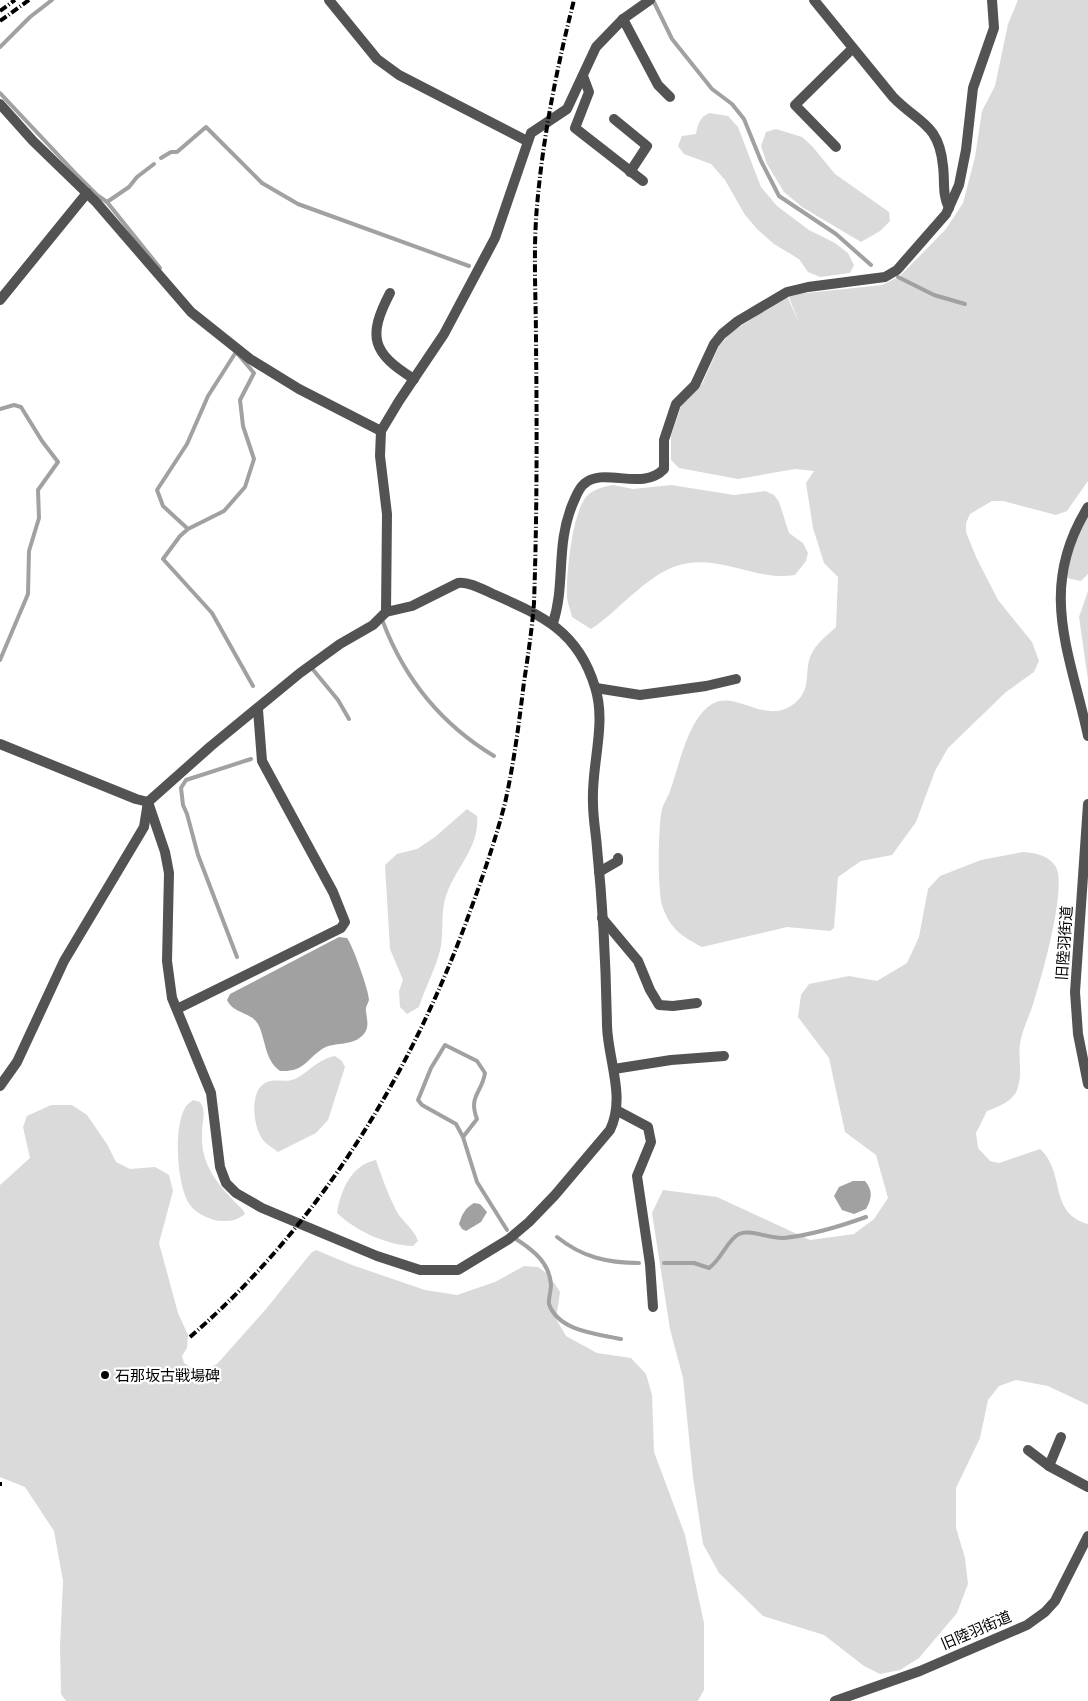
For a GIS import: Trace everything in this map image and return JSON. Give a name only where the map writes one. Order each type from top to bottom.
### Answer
[{"type":"street","points":[[328,0],[377,59],[407,79],[527,141]]},
{"type":"street","points":[[814,0],[892,97],[930,129],[941,153],[944,199],[949,208]]},
{"type":"street","points":[[553,623],[558,606],[561,540],[576,494],[586,482],[595,479],[645,479],[658,475],[664,470],[664,440],[676,404],[695,385],[714,344],[722,334],[738,321],[787,292],[808,287],[885,277],[897,270],[912,254],[949,208],[959,185],[966,150],[973,88],[994,28],[992,0]]},
{"type":"street","points":[[386,612],[387,514],[380,456],[381,431],[444,334],[495,238],[527,141],[537,128],[567,109],[596,47],[622,19],[647,2]]},
{"type":"street","points":[[622,19],[658,85],[670,97]]},
{"type":"street","points":[[836,147],[796,106],[852,49]]},
{"type":"street","points":[[583,76],[588,92],[575,128],[643,181]]},
{"type":"street","points":[[0,104],[33,141],[87,193],[199,318],[250,359],[299,390],[381,431]]},
{"type":"street","points":[[614,119],[647,146],[630,172]]},
{"type":"street","points":[[0,300],[87,193]]},
{"type":"street","points":[[390,293],[378,320],[377,339],[385,359],[414,379]]},
{"type":"street","points":[[1088,507],[1070,549],[1062,575],[1060,598],[1061,624],[1088,736]]},
{"type":"street","points":[[0,1086],[17,1062],[64,961],[144,827],[148,802],[211,746],[258,710],[300,673],[340,644],[373,625],[386,612],[412,606],[454,584],[462,582],[522,606],[553,623],[576,647],[586,664],[596,688],[599,712],[592,800],[599,872],[608,1040],[614,1069],[616,1110],[610,1130],[556,1195],[509,1239],[458,1270],[420,1270],[377,1256],[262,1208],[236,1193],[226,1183],[220,1167],[210,1093],[172,998],[167,961],[169,873],[165,852],[148,802]]},
{"type":"street","points":[[596,688],[640,695],[706,686],[736,678]]},
{"type":"street","points":[[177,1009],[341,928],[345,922],[332,892],[262,760],[258,710]]},
{"type":"street","points":[[0,744],[136,799],[148,802]]},
{"type":"street","name":"旧陸羽街道","points":[[1088,804],[1075,992],[1078,1034],[1088,1084]]},
{"type":"street","points":[[599,872],[618,861],[618,858]]},
{"type":"street","points":[[602,918],[638,961],[650,990],[659,1004],[673,1006],[697,1003]]},
{"type":"street","points":[[614,1069],[671,1060],[724,1056]]},
{"type":"street","points":[[616,1110],[648,1127],[650,1131],[651,1142],[637,1176],[650,1264],[653,1307]]},
{"type":"street","points":[[1049,1466],[1061,1437]]},
{"type":"street","points":[[1028,1450],[1049,1466],[1088,1487]]},
{"type":"street","name":"旧陸羽街道","points":[[835,1701],[911,1674],[1027,1625],[1045,1612],[1055,1601],[1088,1536]]},
{"type":"shaded area","points":[[1018,0],[1088,0],[1088,481],[1067,511],[1056,515],[1003,501],[992,501],[970,514],[966,523],[966,532],[976,557],[998,600],[1032,642],[1039,661],[1034,672],[1006,692],[948,748],[935,771],[916,822],[892,855],[861,861],[838,877],[834,928],[830,931],[787,927],[702,947],[683,936],[670,922],[663,908],[660,889],[659,844],[662,809],[686,742],[697,720],[712,704],[731,701],[773,711],[784,709],[801,697],[806,684],[808,664],[813,651],[836,627],[838,577],[824,563],[813,528],[806,483],[814,471],[795,469],[738,479],[679,468],[671,460],[671,436],[682,403],[702,384],[719,346],[730,333],[787,296],[800,325],[788,295],[882,285],[899,277],[946,229],[963,203],[975,157],[982,111],[995,86],[1008,24]]},
{"type":"shaded area","points":[[709,113],[728,116],[738,127],[761,187],[777,206],[809,230],[835,243],[848,253],[854,265],[850,273],[820,277],[808,272],[799,259],[774,244],[757,229],[745,215],[725,180],[711,164],[684,154],[678,146],[682,136],[696,134],[697,127],[703,117]]},
{"type":"shaded area","points":[[776,129],[802,137],[835,174],[889,212],[890,221],[880,231],[861,242],[802,207],[784,192],[767,164],[761,146],[766,132]]},
{"type":"shaded area","points":[[613,485],[633,489],[671,485],[734,495],[765,491],[774,495],[779,502],[789,533],[803,543],[808,553],[806,561],[795,575],[782,576],[755,573],[729,566],[702,562],[675,566],[662,572],[637,590],[591,629],[572,617],[568,603],[567,588],[571,546],[577,517],[586,497],[595,490]]},
{"type":"shaded area","points":[[1088,506],[1088,574],[1081,581],[1062,577]]},
{"type":"shaded area","points":[[1088,591],[1088,680],[1079,617]]},
{"type":"shaded area","points":[[467,809],[477,816],[475,837],[467,856],[451,883],[445,899],[441,946],[434,969],[419,1007],[407,1014],[400,1007],[399,991],[403,980],[390,949],[385,865],[397,854],[417,849],[435,837]]},
{"type":"shaded area","points":[[1023,852],[1046,857],[1056,867],[1059,878],[1056,912],[1042,972],[1021,1039],[1020,1078],[1017,1090],[1009,1100],[987,1111],[976,1133],[978,1148],[990,1161],[999,1163],[1040,1149],[1048,1158],[1053,1169],[1062,1202],[1067,1211],[1076,1219],[1088,1224],[1088,1405],[1048,1386],[1016,1380],[999,1386],[988,1400],[980,1438],[956,1488],[956,1528],[965,1558],[968,1584],[957,1613],[919,1658],[900,1670],[880,1674],[864,1666],[824,1635],[763,1616],[719,1573],[703,1544],[693,1477],[683,1378],[670,1329],[652,1213],[663,1190],[717,1197],[810,1240],[854,1234],[874,1219],[888,1198],[876,1155],[845,1132],[829,1058],[798,1017],[801,995],[809,984],[849,976],[877,981],[907,963],[919,937],[928,889],[940,876],[981,860]]},
{"type":"shaded area","points":[[339,937],[347,938],[350,943],[366,988],[369,1000],[366,1008],[367,1024],[365,1033],[353,1042],[332,1045],[322,1049],[299,1068],[280,1071],[271,1062],[256,1021],[234,1008],[227,1000],[230,994]]},
{"type":"shaded area","points":[[335,1056],[342,1061],[345,1067],[328,1120],[316,1133],[278,1152],[263,1140],[257,1127],[254,1110],[260,1088],[268,1082],[295,1079],[323,1060]]},
{"type":"shaded area","points":[[193,1100],[200,1102],[203,1109],[202,1144],[208,1166],[219,1184],[245,1214],[230,1221],[220,1221],[200,1214],[190,1205],[182,1185],[178,1157],[179,1129],[181,1117],[186,1107]]},
{"type":"shaded area","points":[[51,1105],[72,1105],[87,1115],[107,1144],[116,1162],[130,1169],[155,1167],[169,1175],[173,1191],[159,1243],[178,1313],[188,1335],[187,1348],[182,1356],[184,1363],[200,1373],[217,1364],[266,1309],[311,1253],[316,1250],[352,1265],[425,1290],[457,1295],[495,1282],[524,1266],[538,1267],[549,1275],[560,1292],[556,1319],[566,1336],[597,1353],[631,1358],[646,1374],[652,1395],[654,1452],[685,1535],[704,1623],[704,1690],[698,1701],[66,1701],[61,1694],[60,1646],[63,1581],[54,1531],[25,1487],[0,1477],[0,1185],[30,1158],[23,1127],[27,1116]]},
{"type":"shaded area","points":[[376,1160],[397,1212],[418,1241],[413,1246],[392,1243],[372,1236],[353,1226],[337,1213],[341,1196],[354,1173],[360,1167]]},
{"type":"shaded area","points":[[853,1181],[865,1181],[871,1195],[866,1209],[854,1214],[842,1210],[834,1196],[839,1187]]},
{"type":"shaded area","points":[[474,1203],[480,1204],[487,1212],[481,1222],[466,1231],[459,1224],[461,1217],[468,1207]]},
{"type":"waterway","points":[[0,47],[30,17],[52,0]]},
{"type":"waterway","points":[[653,0],[672,39],[712,89],[732,104],[744,119],[761,161],[779,196],[836,234],[871,265]]},
{"type":"waterway","points":[[0,93],[78,176],[107,202],[160,268]]},
{"type":"waterway","points":[[161,158],[171,152],[177,152],[206,127],[262,183],[298,204],[469,266]]},
{"type":"waterway","points":[[107,202],[129,187],[137,177],[154,164]]},
{"type":"waterway","points":[[898,277],[934,295],[965,304]]},
{"type":"waterway","points":[[188,529],[163,506],[157,490],[187,444],[208,396],[236,352],[254,373],[240,400],[243,426],[254,459],[245,487],[224,511],[188,529],[180,536],[163,559],[212,613],[253,686]]},
{"type":"waterway","points":[[0,409],[14,405],[21,407],[42,441],[58,462],[38,490],[39,518],[29,551],[28,594],[0,660]]},
{"type":"waterway","points":[[383,622],[402,663],[427,699],[457,730],[494,756]]},
{"type":"waterway","points":[[310,666],[338,700],[349,719]]},
{"type":"waterway","points":[[237,957],[198,855],[183,805],[181,788],[186,780],[251,759]]},
{"type":"waterway","points":[[463,1137],[477,1119],[474,1105],[485,1073],[477,1061],[445,1045],[431,1068],[418,1100],[422,1105],[456,1124],[463,1137],[477,1182],[507,1230]]},
{"type":"waterway","points":[[664,1263],[694,1263],[709,1268],[739,1234],[749,1233],[779,1238],[795,1237],[826,1230],[866,1217]]},
{"type":"waterway","points":[[557,1237],[576,1250],[595,1258],[616,1262],[639,1263]]},
{"type":"waterway","points":[[516,1239],[540,1258],[548,1270],[551,1285],[549,1304],[561,1320],[579,1330],[621,1339]]},
{"type":"railway","points":[[0,11],[15,0]]},
{"type":"railway","points":[[0,21],[29,0]]},
{"type":"railway","points":[[190,1337],[238,1292],[282,1244],[322,1194],[359,1140],[392,1084],[422,1026],[449,967],[498,829],[514,758],[534,603],[537,440],[535,257],[537,206],[551,102],[574,0]]},
{"type":"place","name":"石那坂古戦場碑","points":[[105,1375]]}]
